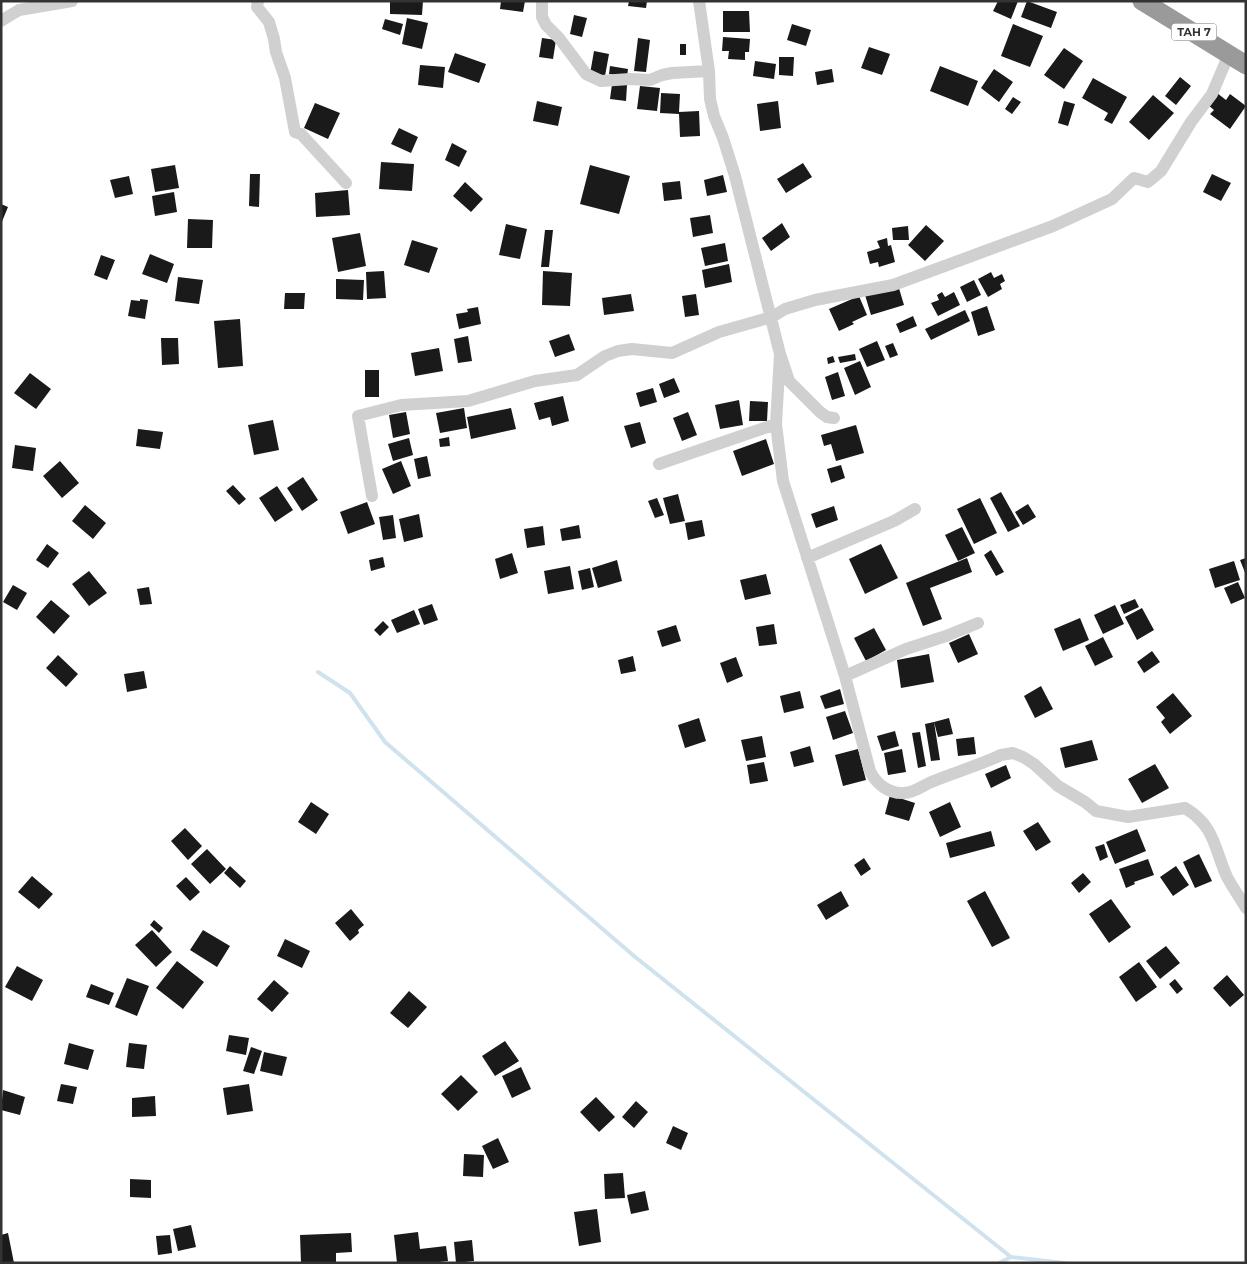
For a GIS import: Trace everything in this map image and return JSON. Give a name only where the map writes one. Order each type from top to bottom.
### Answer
[{"type":"highway","name":"TAH 7","points":[[1147,2],[1246,65]]},
{"type":"street","points":[[1,21],[19,10],[72,1]]},
{"type":"street","points":[[258,1],[257,8],[269,22],[274,39],[276,52],[285,78],[295,132],[301,134],[346,183]]},
{"type":"street","points":[[542,1],[542,17],[546,25],[559,38],[586,74],[601,82],[650,80],[672,73],[709,72]]},
{"type":"street","points":[[699,1],[709,72],[710,98],[714,116],[735,176],[780,354],[789,381],[825,415],[834,418]]},
{"type":"street","points":[[372,496],[358,416],[401,405],[453,403],[479,399],[535,381],[577,375],[605,356],[618,351],[632,349],[672,353],[719,332],[772,317],[785,310],[815,300],[894,285],[1053,226],[1112,199],[1134,178],[1148,182],[1161,171],[1191,122],[1212,94],[1229,54]]},
{"type":"street","points":[[780,354],[776,424],[783,481],[845,676],[870,771],[874,779],[886,788],[904,793],[912,792],[929,783],[1001,755],[1013,754],[1023,757],[1034,764],[1058,786],[1096,811],[1128,817],[1185,808],[1198,817],[1209,829],[1228,877],[1246,908]]},
{"type":"street","points":[[659,464],[776,424]]},
{"type":"street","points":[[807,558],[894,521],[915,509]]},
{"type":"street","points":[[845,676],[906,649],[978,623]]},
{"type":"building","points":[[390,1],[423,1],[422,15],[390,14]]},
{"type":"building","points":[[501,1],[525,1],[523,12],[500,9]]},
{"type":"building","points":[[629,1],[647,1],[646,8],[628,6]]},
{"type":"building","points":[[998,1],[1018,1],[1011,19],[993,11]]},
{"type":"building","points":[[1027,1],[1057,12],[1051,28],[1021,17]]},
{"type":"building","points":[[723,11],[749,11],[750,32],[723,32]]},
{"type":"building","points":[[574,15],[587,18],[582,37],[570,34]]},
{"type":"building","points":[[407,18],[428,23],[422,49],[402,44]]},
{"type":"building","points":[[385,19],[403,24],[400,35],[382,29]]},
{"type":"building","points":[[792,24],[811,30],[806,46],[787,40]]},
{"type":"building","points":[[1013,24],[1043,36],[1030,67],[1001,56]]},
{"type":"building","points":[[723,37],[750,39],[749,52],[745,52],[745,60],[728,59],[729,51],[722,51]]},
{"type":"building","points":[[542,38],[556,40],[553,59],[539,57]]},
{"type":"building","points":[[638,38],[650,40],[646,72],[634,71]]},
{"type":"building","points":[[680,44],[686,44],[686,55],[680,55]]},
{"type":"building","points":[[869,47],[890,54],[882,75],[861,68]]},
{"type":"building","points":[[1064,48],[1083,61],[1064,89],[1044,75]]},
{"type":"building","points":[[594,51],[609,54],[605,76],[590,74]]},
{"type":"building","points":[[455,53],[486,64],[479,83],[448,72]]},
{"type":"building","points":[[779,57],[794,57],[793,76],[779,75]]},
{"type":"building","points":[[755,61],[776,64],[774,79],[753,76]]},
{"type":"building","points":[[420,65],[445,67],[443,88],[418,85]]},
{"type":"building","points":[[610,66],[628,69],[627,77],[609,74]]},
{"type":"building","points":[[940,66],[978,81],[968,106],[930,91]]},
{"type":"building","points":[[832,69],[834,82],[817,85],[815,72]]},
{"type":"building","points":[[994,69],[1013,82],[999,102],[981,88]]},
{"type":"building","points":[[1180,77],[1191,86],[1176,105],[1165,96]]},
{"type":"building","points":[[1093,78],[1127,97],[1112,124],[1104,120],[1108,113],[1082,98]]},
{"type":"building","points":[[612,84],[627,85],[626,101],[610,99]]},
{"type":"building","points":[[640,86],[660,88],[657,111],[637,109]]},
{"type":"building","points":[[661,93],[680,94],[679,112],[699,111],[700,136],[680,137],[679,114],[660,113]]},
{"type":"building","points":[[1217,93],[1226,100],[1230,94],[1246,106],[1230,129],[1210,114],[1214,110],[1208,105]]},
{"type":"building","points":[[1153,95],[1174,113],[1149,140],[1129,122]]},
{"type":"building","points":[[1013,97],[1021,102],[1012,114],[1005,109]]},
{"type":"building","points":[[537,101],[562,107],[558,126],[533,121]]},
{"type":"building","points":[[778,101],[781,128],[760,131],[757,104]]},
{"type":"building","points":[[1064,101],[1075,104],[1068,126],[1058,123]]},
{"type":"building","points":[[315,103],[340,113],[328,139],[304,128]]},
{"type":"building","points":[[399,128],[418,137],[411,153],[391,144]]},
{"type":"building","points":[[452,143],[467,151],[459,167],[445,160]]},
{"type":"building","points":[[381,162],[414,164],[412,191],[379,189]]},
{"type":"building","points":[[803,163],[812,177],[786,193],[777,179]]},
{"type":"building","points":[[175,165],[179,188],[155,192],[151,169]]},
{"type":"building","points":[[590,165],[630,176],[619,214],[580,204]]},
{"type":"building","points":[[250,174],[260,174],[259,207],[249,206]]},
{"type":"building","points":[[1212,174],[1231,183],[1221,201],[1203,192]]},
{"type":"building","points":[[723,175],[727,192],[707,196],[704,180]]},
{"type":"building","points":[[129,176],[133,194],[115,198],[110,180]]},
{"type":"building","points":[[680,181],[682,199],[664,201],[662,183]]},
{"type":"building","points":[[465,182],[483,199],[471,212],[453,196]]},
{"type":"building","points":[[348,190],[350,215],[316,217],[315,193]]},
{"type":"building","points":[[174,192],[177,212],[155,216],[152,196]]},
{"type":"building","points":[[1,204],[8,207],[1,224]]},
{"type":"building","points":[[710,215],[713,233],[693,237],[690,218]]},
{"type":"building","points":[[188,219],[213,220],[212,248],[187,248]]},
{"type":"building","points":[[782,223],[790,237],[771,251],[762,238]]},
{"type":"building","points":[[506,224],[527,229],[520,259],[499,255]]},
{"type":"building","points":[[926,225],[944,241],[925,261],[908,245]]},
{"type":"building","points":[[908,226],[909,240],[893,240],[892,228]]},
{"type":"building","points":[[545,230],[553,230],[549,267],[541,267]]},
{"type":"building","points":[[360,233],[366,266],[338,272],[332,238]]},
{"type":"building","points":[[887,238],[888,246],[891,245],[895,262],[879,267],[878,262],[870,264],[867,252],[880,248],[877,241]]},
{"type":"building","points":[[412,240],[438,248],[429,273],[404,265]]},
{"type":"building","points":[[725,243],[728,261],[705,266],[701,248]]},
{"type":"building","points":[[150,254],[174,264],[167,283],[142,274]]},
{"type":"building","points":[[101,255],[115,260],[107,280],[94,275]]},
{"type":"building","points":[[729,264],[732,282],[705,288],[702,270]]},
{"type":"building","points":[[384,271],[386,298],[367,299],[366,272]]},
{"type":"building","points":[[543,271],[572,273],[570,306],[542,305]]},
{"type":"building","points":[[991,272],[994,278],[1002,274],[1005,281],[1000,284],[1002,289],[988,297],[978,279]]},
{"type":"building","points":[[178,277],[203,280],[199,304],[175,301]]},
{"type":"building","points":[[336,279],[364,280],[363,300],[336,299]]},
{"type":"building","points":[[974,280],[981,295],[967,302],[960,287]]},
{"type":"building","points":[[898,285],[904,305],[871,315],[865,295]]},
{"type":"building","points":[[942,292],[945,297],[954,292],[960,305],[938,316],[931,303],[939,300],[937,295]]},
{"type":"building","points":[[285,293],[305,293],[304,309],[284,309]]},
{"type":"building","points":[[631,294],[634,311],[604,315],[602,298]]},
{"type":"building","points":[[696,294],[699,315],[685,317],[682,296]]},
{"type":"building","points":[[859,296],[867,315],[839,331],[829,309]]},
{"type":"building","points":[[140,299],[148,300],[145,319],[128,316],[131,300],[140,301]]},
{"type":"building","points":[[987,306],[995,330],[978,336],[971,312]]},
{"type":"building","points":[[478,307],[481,324],[459,329],[456,314],[468,312],[467,309]]},
{"type":"building","points":[[965,310],[970,321],[931,340],[925,329]]},
{"type":"building","points":[[913,316],[917,326],[900,333],[896,324]]},
{"type":"building","points":[[240,319],[243,366],[218,368],[214,321]]},
{"type":"building","points":[[569,334],[575,350],[555,357],[549,341]]},
{"type":"building","points":[[468,336],[472,361],[458,363],[454,339]]},
{"type":"building","points":[[161,338],[178,338],[179,364],[162,365]]},
{"type":"building","points":[[877,341],[885,360],[867,367],[859,349]]},
{"type":"building","points":[[893,343],[898,355],[890,358],[885,346]]},
{"type":"building","points":[[439,348],[443,371],[415,376],[411,353]]},
{"type":"building","points":[[855,354],[856,360],[840,363],[838,357]]},
{"type":"building","points":[[833,356],[835,362],[828,364],[827,358]]},
{"type":"building","points":[[860,361],[871,387],[855,395],[844,368]]},
{"type":"building","points":[[365,370],[379,370],[379,397],[365,397]]},
{"type":"building","points":[[838,372],[845,396],[832,400],[825,377]]},
{"type":"building","points":[[30,373],[51,389],[36,409],[14,393]]},
{"type":"building","points":[[674,378],[680,392],[664,398],[659,384]]},
{"type":"building","points":[[653,388],[657,402],[640,407],[636,393]]},
{"type":"building","points":[[563,396],[569,421],[552,426],[550,417],[539,420],[534,403]]},
{"type":"building","points":[[739,400],[743,425],[720,429],[715,405]]},
{"type":"building","points":[[750,401],[768,402],[767,421],[749,421]]},
{"type":"building","points":[[464,408],[467,428],[440,433],[436,413]]},
{"type":"building","points":[[511,408],[516,429],[471,439],[467,417]]},
{"type":"building","points":[[406,412],[410,434],[393,438],[389,415]]},
{"type":"building","points":[[688,412],[697,435],[682,441],[673,418]]},
{"type":"building","points":[[273,420],[279,450],[254,455],[248,425]]},
{"type":"building","points":[[640,422],[646,443],[631,448],[624,426]]},
{"type":"building","points":[[856,425],[864,453],[836,461],[831,444],[824,446],[821,435]]},
{"type":"building","points":[[138,429],[163,432],[160,449],[136,446]]},
{"type":"building","points":[[449,437],[450,446],[440,447],[439,439]]},
{"type":"building","points":[[409,438],[413,455],[393,461],[388,444]]},
{"type":"building","points":[[766,439],[774,464],[742,476],[733,451]]},
{"type":"building","points":[[15,445],[36,448],[33,471],[12,468]]},
{"type":"building","points":[[427,456],[431,476],[418,479],[414,459]]},
{"type":"building","points":[[60,461],[79,483],[62,498],[43,476]]},
{"type":"building","points":[[401,461],[411,486],[393,494],[382,469]]},
{"type":"building","points":[[841,465],[845,478],[831,483],[827,469]]},
{"type":"building","points":[[303,477],[318,500],[302,511],[287,488]]},
{"type":"building","points":[[233,485],[246,499],[239,505],[226,491]]},
{"type":"building","points":[[277,486],[293,510],[275,522],[259,498]]},
{"type":"building","points":[[1001,492],[1020,526],[1008,532],[990,498]]},
{"type":"building","points":[[678,494],[685,521],[670,524],[663,498]]},
{"type":"building","points":[[657,498],[664,515],[655,518],[648,501]]},
{"type":"building","points":[[980,498],[997,533],[974,544],[957,509]]},
{"type":"building","points":[[367,502],[375,524],[348,534],[340,512]]},
{"type":"building","points":[[1028,504],[1036,517],[1023,525],[1015,512]]},
{"type":"building","points":[[85,505],[106,523],[93,539],[72,521]]},
{"type":"building","points":[[834,506],[838,520],[816,528],[811,514]]},
{"type":"building","points":[[419,514],[423,537],[404,542],[399,519]]},
{"type":"building","points":[[393,515],[396,538],[383,540],[379,517]]},
{"type":"building","points":[[702,520],[705,536],[688,540],[685,523]]},
{"type":"building","points":[[579,525],[581,538],[562,541],[560,529]]},
{"type":"building","points":[[543,526],[545,545],[527,548],[524,529]]},
{"type":"building","points":[[962,527],[975,553],[958,561],[945,535]]},
{"type":"building","points":[[47,544],[59,553],[48,568],[36,560]]},
{"type":"building","points":[[881,544],[898,578],[865,594],[849,559]]},
{"type":"building","points":[[991,550],[1004,572],[996,576],[984,555]]},
{"type":"building","points":[[512,553],[518,573],[500,579],[495,559]]},
{"type":"building","points":[[383,557],[385,567],[371,571],[369,560]]},
{"type":"building","points":[[967,558],[972,572],[930,588],[942,619],[923,626],[906,583]]},
{"type":"building","points":[[1246,558],[1246,575],[1240,560]]},
{"type":"building","points":[[617,560],[622,581],[598,588],[592,568]]},
{"type":"building","points":[[1234,561],[1240,580],[1215,588],[1209,569]]},
{"type":"building","points":[[570,566],[574,589],[548,594],[544,571]]},
{"type":"building","points":[[590,568],[594,587],[582,590],[578,571]]},
{"type":"building","points":[[89,571],[107,593],[89,606],[72,584]]},
{"type":"building","points":[[766,574],[771,594],[745,600],[740,580]]},
{"type":"building","points":[[1238,582],[1245,598],[1231,604],[1224,588]]},
{"type":"building","points":[[13,585],[27,593],[17,610],[3,602]]},
{"type":"building","points":[[149,587],[152,604],[140,605],[137,589]]},
{"type":"building","points":[[1135,599],[1139,607],[1124,614],[1120,605]]},
{"type":"building","points":[[51,600],[70,616],[54,634],[36,617]]},
{"type":"building","points":[[432,604],[438,620],[424,625],[418,609]]},
{"type":"building","points":[[1115,605],[1124,624],[1103,634],[1094,615]]},
{"type":"building","points":[[1142,608],[1154,630],[1137,640],[1125,617]]},
{"type":"building","points":[[414,610],[420,624],[397,633],[391,620]]},
{"type":"building","points":[[1080,618],[1089,640],[1063,651],[1054,629]]},
{"type":"building","points":[[383,621],[389,627],[380,636],[374,630]]},
{"type":"building","points":[[774,624],[777,644],[759,646],[756,627]]},
{"type":"building","points":[[676,625],[681,641],[662,647],[657,631]]},
{"type":"building","points":[[874,628],[886,650],[866,661],[854,638]]},
{"type":"building","points":[[969,634],[978,654],[958,663],[949,643]]},
{"type":"building","points":[[1103,637],[1113,657],[1095,666],[1085,646]]},
{"type":"building","points":[[1152,651],[1160,662],[1144,673],[1137,662]]},
{"type":"building","points":[[929,654],[934,682],[901,688],[897,660]]},
{"type":"building","points":[[58,655],[78,674],[66,687],[46,668]]},
{"type":"building","points":[[633,656],[636,671],[621,674],[618,660]]},
{"type":"building","points":[[736,657],[743,676],[727,683],[720,663]]},
{"type":"building","points":[[144,671],[147,688],[127,692],[124,674]]},
{"type":"building","points":[[1041,686],[1053,709],[1035,718],[1024,696]]},
{"type":"building","points":[[840,689],[844,704],[825,709],[820,696]]},
{"type":"building","points":[[800,691],[804,708],[784,713],[780,696]]},
{"type":"building","points":[[1173,693],[1192,716],[1170,734],[1161,722],[1165,718],[1156,707]]},
{"type":"building","points":[[845,711],[853,733],[833,740],[826,717]]},
{"type":"building","points":[[699,718],[706,741],[685,748],[678,725]]},
{"type":"building","points":[[949,718],[953,734],[938,737],[934,722]]},
{"type":"building","points":[[934,722],[940,760],[931,761],[925,724]]},
{"type":"building","points":[[895,731],[899,746],[882,751],[877,736]]},
{"type":"building","points":[[920,732],[926,766],[918,768],[912,733]]},
{"type":"building","points":[[762,736],[766,757],[746,761],[741,740]]},
{"type":"building","points":[[974,737],[976,754],[958,756],[956,739]]},
{"type":"building","points":[[1092,740],[1098,760],[1065,768],[1060,748]]},
{"type":"building","points":[[810,746],[814,762],[794,767],[790,752]]},
{"type":"building","points":[[858,749],[866,780],[843,786],[835,755]]},
{"type":"building","points":[[902,749],[906,772],[888,775],[884,753]]},
{"type":"building","points":[[764,762],[768,781],[750,784],[747,765]]},
{"type":"building","points":[[1155,764],[1169,788],[1142,803],[1128,779]]},
{"type":"building","points":[[1006,765],[1011,778],[991,788],[985,774]]},
{"type":"building","points":[[890,795],[915,803],[909,821],[885,814]]},
{"type":"building","points":[[311,802],[329,814],[316,834],[298,822]]},
{"type":"building","points":[[950,802],[961,827],[940,837],[929,812]]},
{"type":"building","points":[[1038,822],[1051,842],[1036,851],[1023,831]]},
{"type":"building","points":[[185,828],[202,846],[188,860],[171,841]]},
{"type":"building","points":[[1137,829],[1146,851],[1115,864],[1106,842]]},
{"type":"building","points":[[991,831],[995,846],[950,858],[946,843]]},
{"type":"building","points":[[1104,844],[1108,857],[1100,861],[1095,847]]},
{"type":"building","points":[[207,849],[226,869],[210,884],[191,864]]},
{"type":"building","points":[[1199,854],[1212,881],[1195,888],[1183,862]]},
{"type":"building","points":[[864,858],[871,869],[861,876],[854,865]]},
{"type":"building","points":[[1148,859],[1154,875],[1134,882],[1135,884],[1126,888],[1119,869]]},
{"type":"building","points":[[230,866],[246,881],[240,888],[224,873]]},
{"type":"building","points":[[1176,866],[1189,885],[1173,896],[1160,877]]},
{"type":"building","points":[[1083,873],[1091,882],[1079,893],[1071,883]]},
{"type":"building","points":[[32,876],[53,894],[39,909],[18,892]]},
{"type":"building","points":[[186,877],[200,892],[190,901],[176,886]]},
{"type":"building","points":[[841,891],[849,906],[826,920],[817,905]]},
{"type":"building","points":[[985,891],[1010,938],[992,947],[967,901]]},
{"type":"building","points":[[1111,899],[1131,927],[1109,943],[1089,914]]},
{"type":"building","points":[[351,909],[364,925],[358,930],[359,933],[350,941],[335,923]]},
{"type":"building","points":[[154,920],[163,928],[159,933],[150,925]]},
{"type":"building","points":[[152,930],[172,952],[156,967],[135,945]]},
{"type":"building","points":[[203,930],[230,946],[217,967],[190,950]]},
{"type":"building","points":[[285,939],[310,951],[302,968],[277,956]]},
{"type":"building","points":[[1166,946],[1180,963],[1160,979],[1146,961]]},
{"type":"building","points":[[177,961],[204,982],[183,1009],[156,988]]},
{"type":"building","points":[[1139,962],[1157,987],[1136,1002],[1119,977]]},
{"type":"building","points":[[17,966],[43,980],[32,1001],[5,987]]},
{"type":"building","points":[[1227,975],[1244,995],[1230,1007],[1213,988]]},
{"type":"building","points":[[127,978],[149,986],[137,1016],[115,1007]]},
{"type":"building","points":[[1175,979],[1183,989],[1177,994],[1169,984]]},
{"type":"building","points":[[274,980],[289,993],[272,1012],[257,999]]},
{"type":"building","points":[[91,984],[114,993],[109,1005],[86,997]]},
{"type":"building","points":[[409,991],[427,1007],[408,1028],[390,1013]]},
{"type":"building","points":[[229,1035],[249,1038],[246,1055],[226,1051]]},
{"type":"building","points":[[505,1041],[519,1061],[495,1076],[482,1056]]},
{"type":"building","points":[[69,1043],[94,1050],[88,1070],[64,1064]]},
{"type":"building","points":[[129,1043],[147,1045],[144,1069],[126,1067]]},
{"type":"building","points":[[251,1047],[262,1051],[254,1074],[243,1071]]},
{"type":"building","points":[[264,1052],[287,1057],[282,1076],[260,1071]]},
{"type":"building","points":[[521,1067],[531,1089],[512,1098],[502,1076]]},
{"type":"building","points":[[461,1075],[478,1092],[458,1111],[441,1094]]},
{"type":"building","points":[[61,1084],[77,1087],[73,1104],[57,1101]]},
{"type":"building","points":[[249,1084],[253,1111],[227,1115],[223,1088]]},
{"type":"building","points":[[3,1090],[25,1097],[20,1115],[1,1110]]},
{"type":"building","points":[[155,1096],[156,1116],[132,1117],[132,1098]]},
{"type":"building","points":[[596,1097],[615,1117],[599,1132],[580,1112]]},
{"type":"building","points":[[636,1101],[648,1112],[634,1128],[622,1117]]},
{"type":"building","points":[[673,1126],[688,1133],[681,1150],[666,1143]]},
{"type":"building","points":[[498,1138],[509,1162],[493,1169],[482,1146]]},
{"type":"building","points":[[464,1154],[484,1155],[483,1177],[463,1176]]},
{"type":"building","points":[[623,1173],[625,1198],[605,1199],[604,1174]]},
{"type":"building","points":[[130,1179],[151,1180],[151,1198],[130,1197]]},
{"type":"building","points":[[645,1191],[649,1210],[631,1214],[627,1195]]},
{"type":"building","points":[[597,1209],[601,1242],[579,1246],[574,1212]]},
{"type":"building","points":[[191,1225],[196,1247],[178,1251],[173,1229]]},
{"type":"building","points":[[418,1232],[420,1249],[446,1246],[448,1261],[397,1263],[394,1235]]},
{"type":"building","points":[[8,1233],[14,1263],[1,1263],[1,1235]]},
{"type":"building","points":[[351,1233],[352,1252],[336,1253],[336,1263],[301,1263],[300,1235]]},
{"type":"building","points":[[170,1235],[172,1253],[158,1255],[156,1236]]},
{"type":"building","points":[[472,1240],[474,1261],[456,1263],[454,1242]]},
{"type":"waterway","points":[[318,672],[350,693],[385,742],[634,956],[1011,1257]]},
{"type":"waterway","points":[[999,1263],[1011,1257],[1064,1263]]}]
